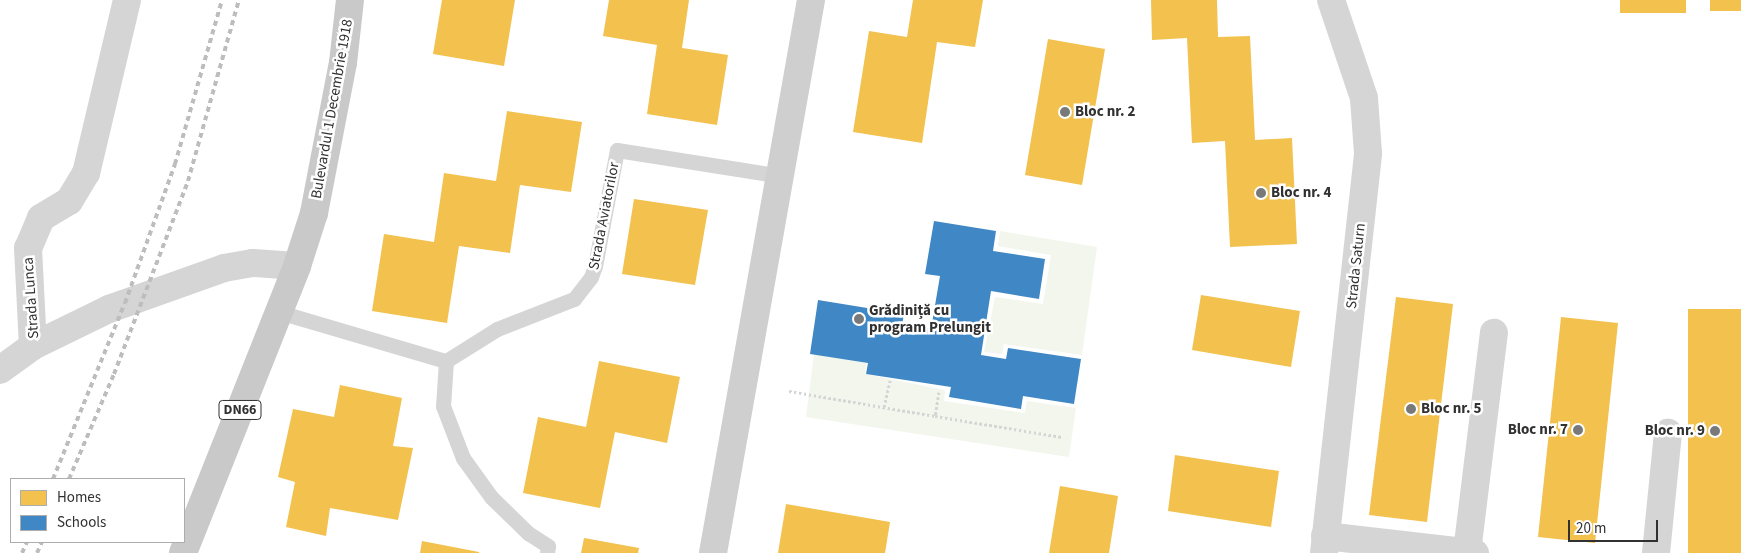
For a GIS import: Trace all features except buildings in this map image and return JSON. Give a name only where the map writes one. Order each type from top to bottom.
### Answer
[{"type":"main road","name":"Bulevardul 1 Decembrie 1918","points":[[183,553],[297,266],[326,162],[350,0]]},
{"type":"street","name":"Strada Lunca","points":[[128,0],[86,173],[68,201],[41,218],[28,248],[33,346],[109,309],[224,268],[253,263],[297,266]]},
{"type":"street","points":[[713,553],[811,0]]},
{"type":"street","name":"Strada Saturn","points":[[1331,0],[1364,98],[1368,153],[1325,544],[1471,553],[1494,333]]},
{"type":"street","points":[[0,370],[33,346]]},
{"type":"street","points":[[1656,553],[1668,432]]},
{"type":"lane","name":"Strada Aviatorilor","points":[[446,361],[497,329],[574,299],[591,277],[595,266],[617,150],[781,176]]},
{"type":"lane","points":[[279,312],[446,361],[443,406],[463,458],[491,497],[528,533],[548,546],[547,553]]},
{"type":"path","points":[[884,407],[890,380]]},
{"type":"path","points":[[789,391],[1062,437]]},
{"type":"path","points":[[935,416],[939,392]]},
{"type":"shaded area","points":[[1000,231],[1097,247],[1082,355],[1004,344],[1002,354],[984,352],[995,297],[1043,304],[1051,255],[998,246]]},
{"type":"shaded area","points":[[814,354],[866,363],[865,374],[945,390],[944,401],[1025,413],[1027,401],[1076,408],[1069,457],[806,417]]},
{"type":"railway","points":[[53,478],[125,303],[175,164],[222,0]]},
{"type":"railway","points":[[69,478],[114,374],[188,181],[239,0]]},
{"type":"railway","points":[[22,553],[27,543]]},
{"type":"railway","points":[[37,553],[42,543]]},
{"type":"place","name":"Bloc nr. 2","points":[[1065,112]]},
{"type":"place","name":"Bloc nr. 4","points":[[1261,193]]},
{"type":"place","name":"Grădiniță cu program Prelungit","points":[[859,319]]},
{"type":"place","name":"Bloc nr. 5","points":[[1411,409]]},
{"type":"place","name":"Bloc nr. 7","points":[[1578,430]]},
{"type":"place","name":"Bloc nr. 9","points":[[1715,431]]}]
